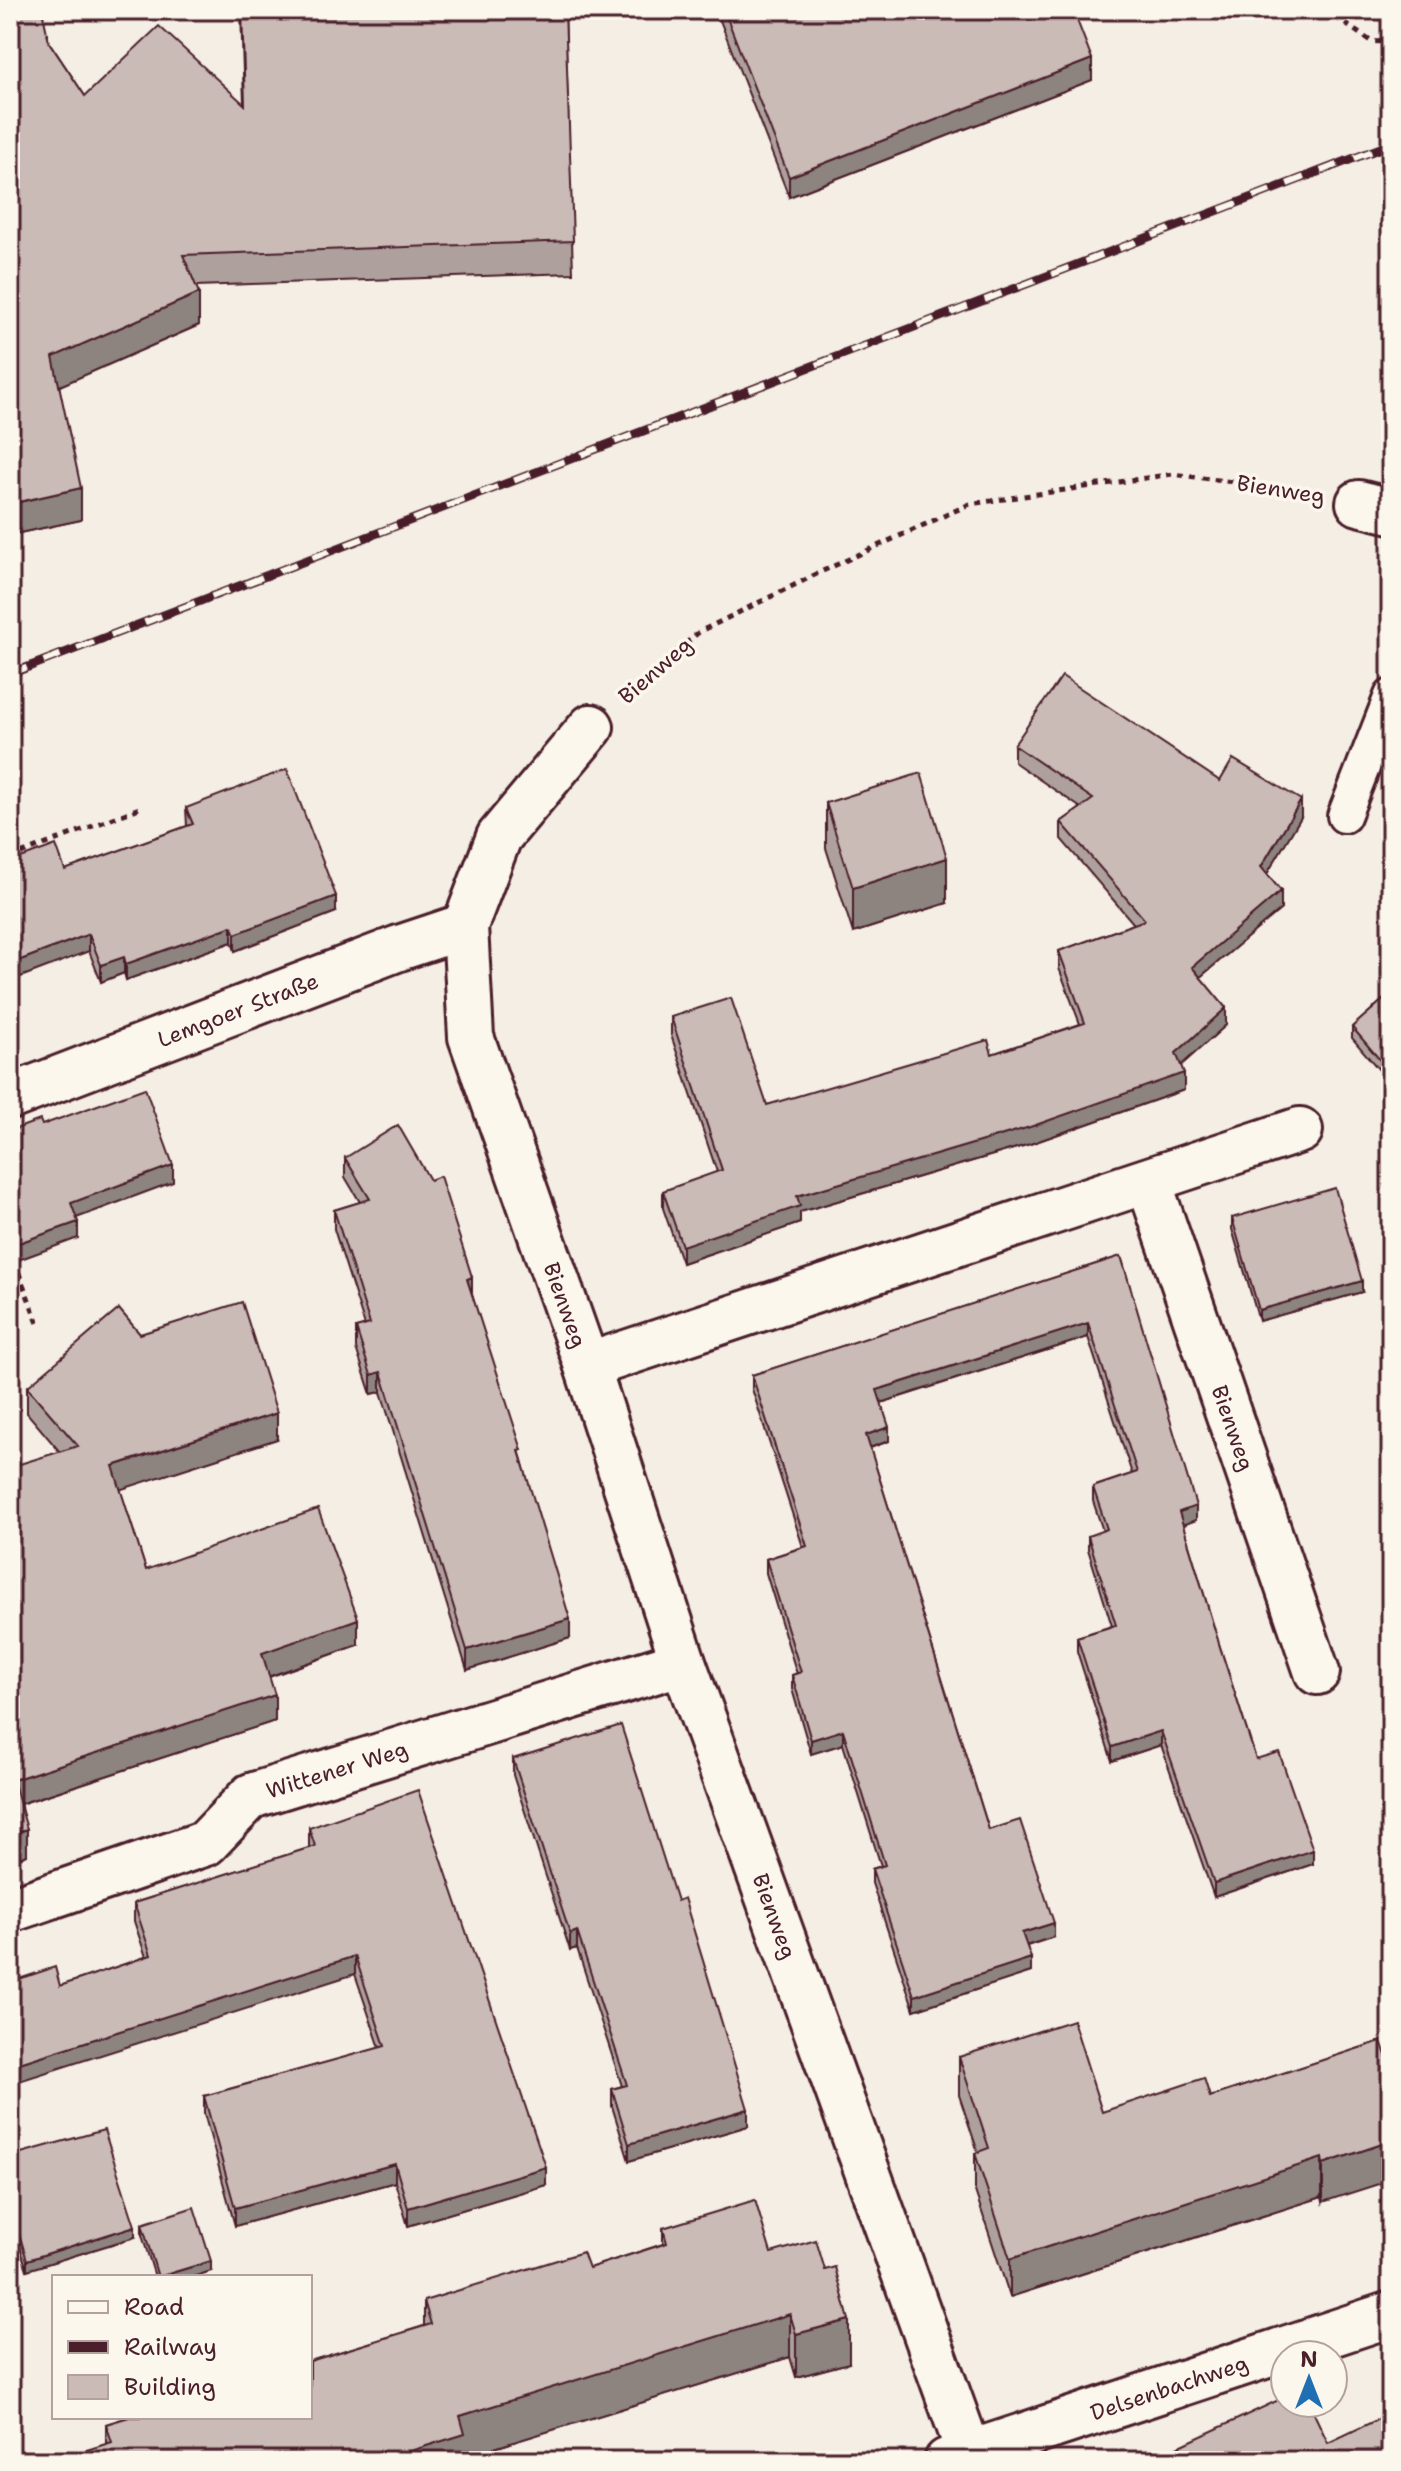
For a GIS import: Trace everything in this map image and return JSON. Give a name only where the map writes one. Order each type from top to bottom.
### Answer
[{"type":"street","name":"Bienweg","points":[[591,727],[499,837],[465,926],[471,1037],[587,1366],[683,1662],[963,2459]]},
{"type":"street","name":"Lemgoer Straße","points":[[10,1097],[399,948],[465,926]]},
{"type":"street","name":"Bienweg","points":[[587,1366],[1300,1130]]},
{"type":"street","name":"Bienweg","points":[[1149,1182],[1317,1672]]},
{"type":"street","name":"Wittener Weg","points":[[10,1910],[206,1843],[251,1796],[683,1662]]},
{"type":"street","name":"Delsenbachweg","points":[[963,2459],[1391,2314]]},
{"type":"lane","points":[[1344,816],[1391,696]]},
{"type":"path","points":[[1325,10],[1372,42],[1391,41]]},
{"type":"path","name":"Bienweg","points":[[591,727],[699,632],[970,504],[1173,474],[1321,494],[1375,507]]},
{"type":"path","points":[[10,858],[142,807]]},
{"type":"path","points":[[10,1250],[39,1326]]},
{"type":"building","points":[[10,10],[42,10],[49,42],[85,96],[159,26],[245,105],[242,10],[565,10],[573,241],[183,255],[199,293],[53,357],[81,488],[10,504]]},
{"type":"building","points":[[724,10],[1073,10],[1092,59],[789,177]]},
{"type":"building","points":[[1062,676],[1220,781],[1233,759],[1301,800],[1261,867],[1281,891],[1192,967],[1226,1008],[1176,1053],[1184,1073],[1030,1127],[797,1196],[800,1206],[682,1246],[663,1191],[722,1170],[671,1017],[731,998],[767,1105],[988,1040],[992,1054],[1085,1023],[1059,951],[1145,920],[1061,822],[1093,799],[1014,745]]},
{"type":"building","points":[[287,769],[336,896],[235,934],[232,926],[126,964],[124,957],[101,965],[89,934],[10,964],[10,862],[56,845],[65,870],[193,824],[186,808]]},
{"type":"building","points":[[921,773],[947,858],[853,888],[826,803]]},
{"type":"building","points":[[1391,993],[1391,1073],[1352,1027]]},
{"type":"building","points":[[145,1088],[173,1165],[71,1203],[78,1222],[10,1246],[10,1131],[40,1120],[42,1125]]},
{"type":"building","points":[[398,1125],[430,1180],[440,1176],[472,1277],[467,1279],[522,1450],[519,1451],[570,1619],[467,1650],[381,1372],[371,1375],[356,1328],[370,1324],[334,1210],[370,1199],[345,1158]]},
{"type":"building","points":[[1335,1188],[1362,1281],[1259,1310],[1232,1218]]},
{"type":"building","points":[[1121,1256],[1196,1506],[1179,1512],[1256,1759],[1279,1752],[1313,1850],[1214,1883],[1161,1731],[1112,1747],[1077,1637],[1116,1625],[1088,1536],[1107,1529],[1093,1487],[1137,1472],[1088,1323],[877,1390],[889,1427],[866,1435],[989,1830],[1020,1820],[1054,1923],[1022,1933],[1031,1958],[914,1996],[872,1869],[885,1865],[843,1730],[811,1740],[792,1675],[801,1672],[766,1559],[807,1546],[752,1375]]},
{"type":"building","points":[[10,1281],[17,1300],[10,1303]]},
{"type":"building","points":[[242,1302],[277,1413],[113,1466],[146,1570],[318,1509],[358,1619],[262,1653],[275,1695],[13,1780],[27,1829],[10,1835],[10,1467],[78,1446],[27,1387],[119,1309],[140,1334]]},
{"type":"building","points":[[621,1725],[677,1901],[684,1898],[748,2109],[629,2144],[612,2089],[627,2085],[577,1931],[570,1934],[513,1759]]},
{"type":"building","points":[[418,1790],[546,2167],[408,2208],[395,2164],[235,2208],[204,2096],[385,2046],[355,1956],[10,2066],[10,1982],[55,1967],[60,1986],[151,1955],[134,1903],[315,1846],[309,1828]]},
{"type":"building","points":[[1073,2020],[1102,2112],[1204,2078],[1210,2097],[1381,2041],[1388,2061],[1391,2060],[1391,2141],[1323,2164],[1322,2158],[1010,2259],[975,2153],[989,2148],[959,2057]]},
{"type":"building","points":[[104,2130],[135,2226],[27,2260],[10,2204],[10,2156]]},
{"type":"building","points":[[755,2200],[771,2253],[816,2240],[825,2270],[835,2267],[849,2320],[796,2334],[790,2314],[460,2416],[465,2434],[378,2461],[52,2461],[112,2442],[106,2424],[122,2419],[312,2419],[312,2360],[431,2324],[424,2301],[583,2252],[589,2268],[667,2243],[663,2228]]},
{"type":"building","points":[[194,2207],[211,2261],[157,2275],[142,2224]]},
{"type":"building","points":[[1269,2404],[1269,2419],[1317,2419],[1328,2443],[1391,2413],[1391,2461],[1148,2461]]},
{"type":"railway","points":[[10,674],[1391,144]]}]
